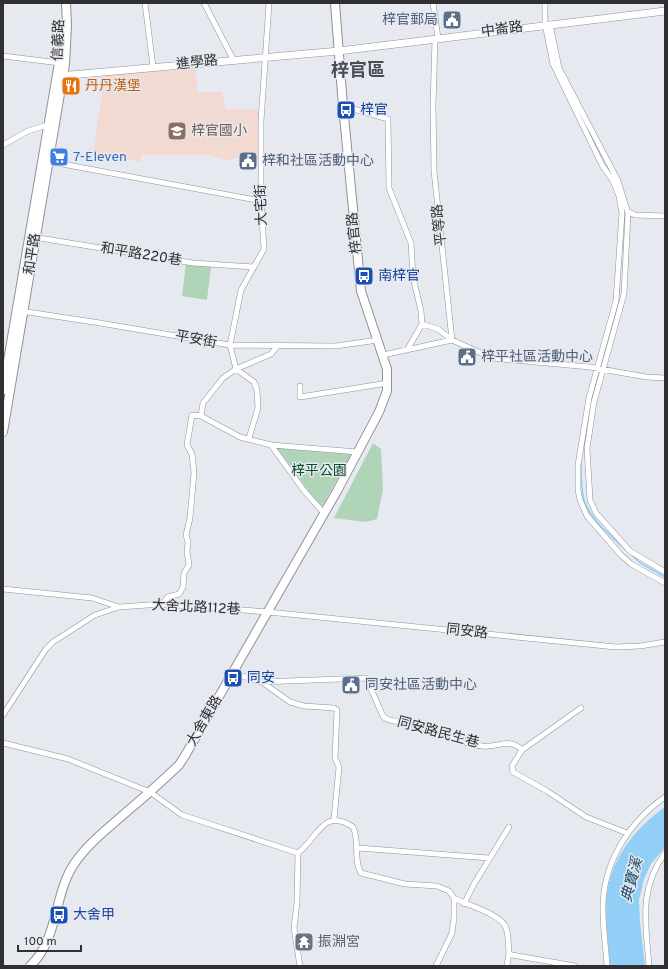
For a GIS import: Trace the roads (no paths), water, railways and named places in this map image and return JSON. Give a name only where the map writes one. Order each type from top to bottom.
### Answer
[{"type":"main road","name":"信義路","points":[[60,3],[62,24],[62,63]]},
{"type":"main road","name":"信義路","points":[[60,76],[67,25],[66,3]]},
{"type":"main road","name":"梓官路","points":[[335,3],[343,106],[361,291],[383,356],[388,383],[382,405],[358,452]]},
{"type":"main road","name":"和平路","points":[[45,161],[47,125],[60,76]]},
{"type":"main road","name":"和平路","points":[[3,432],[32,236],[60,76]]},
{"type":"main road","name":"和平路","points":[[3,390],[4,375],[20,311]]},
{"type":"main road","name":"大舍東路","points":[[30,966],[41,955],[48,942],[68,874],[74,864],[105,831],[150,792],[183,759],[358,452]]},
{"type":"street","points":[[145,3],[153,67]]},
{"type":"street","points":[[204,3],[233,59]]},
{"type":"street","name":"大宅街","points":[[230,345],[241,290],[264,248],[261,201],[262,88],[270,3]]},
{"type":"street","name":"平等路","points":[[433,3],[437,39],[433,105],[434,171],[452,340]]},
{"type":"street","points":[[545,3],[548,24],[560,68],[613,182],[625,214],[620,293],[604,369],[594,402],[587,448],[590,500],[596,513],[630,551],[665,572]]},
{"type":"street","name":"中崙路","points":[[339,51],[548,24],[665,11]]},
{"type":"street","name":"進學路","points":[[60,76],[233,59],[339,51]]},
{"type":"street","points":[[3,56],[62,63]]},
{"type":"street","points":[[343,106],[388,119],[389,188],[410,243],[413,277],[421,311],[422,324],[407,350]]},
{"type":"street","points":[[3,145],[28,131],[47,125]]},
{"type":"street","points":[[45,161],[261,201]]},
{"type":"street","points":[[625,214],[636,216],[665,216]]},
{"type":"street","name":"和平路220巷","points":[[32,236],[193,263],[254,267]]},
{"type":"street","points":[[620,293],[616,301],[589,398],[579,459],[578,490],[580,500],[587,516],[620,555],[631,564],[665,583]]},
{"type":"street","name":"平安街","points":[[20,311],[230,345],[336,346],[378,340]]},
{"type":"street","points":[[422,324],[438,329],[452,340],[492,358],[597,368],[646,378],[665,378]]},
{"type":"street","points":[[383,356],[452,340]]},
{"type":"street","points":[[230,345],[236,369],[254,382],[258,394],[258,408],[249,438]]},
{"type":"street","points":[[201,416],[203,403],[223,378],[236,369],[271,354],[278,345]]},
{"type":"street","points":[[300,386],[300,397],[388,383]]},
{"type":"street","points":[[162,604],[168,597],[179,594],[183,587],[184,573],[189,565],[187,552],[188,542],[186,535],[194,473],[192,454],[186,445],[192,415],[201,416],[233,434],[271,445],[358,452]]},
{"type":"street","points":[[271,445],[305,492],[324,514]]},
{"type":"street","points":[[3,589],[92,598],[119,607]]},
{"type":"street","name":"大舍北路112巷","points":[[3,715],[46,649],[53,642],[85,620],[119,607],[162,604],[268,612]]},
{"type":"street","name":"同安路","points":[[268,612],[616,647],[640,646],[665,642]]},
{"type":"street","points":[[233,672],[261,682],[290,702],[304,706],[334,708],[337,710],[335,758],[339,767],[334,819]]},
{"type":"street","name":"同安路民生巷","points":[[261,682],[366,678],[386,720],[411,724],[444,737],[477,745],[488,746],[513,743],[522,750]]},
{"type":"street","points":[[581,708],[522,750],[512,766],[513,772],[547,791],[586,817],[627,833]]},
{"type":"street","points":[[3,743],[68,759],[150,792],[182,815],[298,853]]},
{"type":"street","points":[[607,966],[603,910],[609,870],[617,850],[627,833],[643,814],[665,797]]},
{"type":"street","points":[[298,853],[308,845],[325,822],[334,819],[347,823],[353,827],[358,848],[358,869],[361,874],[405,884],[437,886],[449,891],[454,898],[464,904],[486,912],[504,924],[506,928],[509,953],[507,966]]},
{"type":"street","points":[[464,904],[489,858],[509,827]]},
{"type":"street","points":[[358,848],[489,858]]},
{"type":"street","points":[[298,853],[298,903],[294,928],[300,966]]},
{"type":"street","points":[[649,966],[645,910],[646,898],[653,873],[665,853]]},
{"type":"street","points":[[436,966],[452,933],[454,898]]},
{"type":"street","points":[[509,953],[544,962],[575,966]]},
{"type":"water","name":"典寶溪","points":[[665,807],[665,847],[651,864],[644,879],[639,900],[645,966],[610,966],[606,907],[607,891],[611,877],[623,850],[632,838],[653,816]]},
{"type":"waterway","points":[[547,11],[548,17]]},
{"type":"waterway","points":[[581,463],[582,491],[587,507],[602,527],[625,549]]},
{"type":"waterway","points":[[630,553],[639,562],[665,577]]},
{"type":"place","name":"梓官郵局","points":[[452,20]]},
{"type":"place","name":"丹丹漢堡","points":[[71,86]]},
{"type":"place","name":"梓官","points":[[346,110]]},
{"type":"place","name":"梓官國小","points":[[177,131]]},
{"type":"place","name":"7-Eleven","points":[[59,157]]},
{"type":"place","name":"梓和社區活動中心","points":[[248,161]]},
{"type":"place","name":"南梓官","points":[[364,276]]},
{"type":"place","name":"梓平社區活動中心","points":[[467,357]]},
{"type":"place","name":"同安","points":[[233,678]]},
{"type":"place","name":"同安社區活動中心","points":[[351,685]]},
{"type":"place","name":"大舍甲","points":[[59,915]]},
{"type":"place","name":"振淵宮","points":[[304,942]]},
{"type":"district","name":"梓官區","points":[[358,71]]},
{"type":"park label","name":"梓平公園","points":[[319,471]]}]
